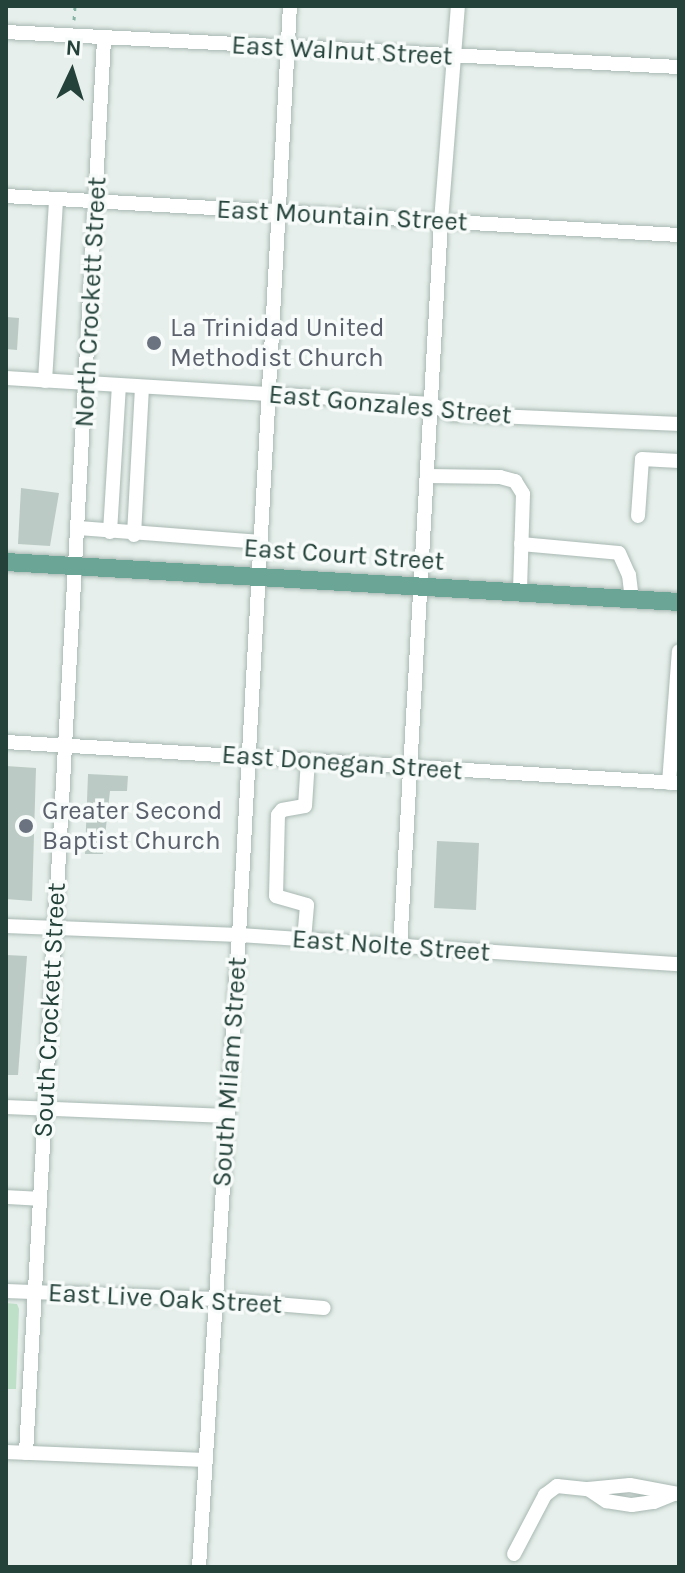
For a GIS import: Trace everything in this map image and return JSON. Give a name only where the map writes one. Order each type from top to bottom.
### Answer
[{"type":"main road","name":"East Court Street","points":[[6,562],[679,602]]},
{"type":"street","name":"South Milam Street","points":[[199,1567],[239,935],[290,6]]},
{"type":"street","points":[[400,948],[441,221],[458,6]]},
{"type":"street","name":"East Walnut Street","points":[[6,32],[679,67]]},
{"type":"street","name":"North Crockett Street","points":[[77,566],[104,38]]},
{"type":"street","name":"East Mountain Street","points":[[6,196],[679,235]]},
{"type":"street","points":[[45,381],[56,199]]},
{"type":"street","name":"East Gonzales Street","points":[[6,378],[431,404],[451,414],[679,424]]},
{"type":"street","points":[[110,532],[119,385]]},
{"type":"street","points":[[134,535],[142,387]]},
{"type":"street","points":[[638,516],[642,459],[679,461]]},
{"type":"street","points":[[427,476],[515,481],[523,494],[520,592]]},
{"type":"street","points":[[79,528],[134,535],[260,542]]},
{"type":"street","points":[[521,544],[619,553],[629,575],[632,599]]},
{"type":"street","name":"South Crockett Street","points":[[26,1453],[53,929],[77,566]]},
{"type":"street","points":[[674,783],[679,651]]},
{"type":"street","name":"East Donegan Street","points":[[6,742],[674,783]]},
{"type":"street","points":[[304,940],[307,905],[276,896],[278,815],[282,810],[305,806],[308,760]]},
{"type":"street","name":"East Nolte Street","points":[[6,926],[239,935],[679,964]]},
{"type":"street","points":[[6,1107],[227,1116]]},
{"type":"street","points":[[6,1197],[40,1199]]},
{"type":"street","name":"East Live Oak Street","points":[[6,1291],[216,1299],[324,1308]]},
{"type":"street","points":[[6,1452],[205,1460]]},
{"type":"street","points":[[514,1554],[545,1495],[557,1486],[588,1489],[606,1501],[632,1505],[677,1494]]},
{"type":"green space","points":[[6,1303],[17,1304],[19,1309],[16,1389],[6,1389]]},
{"type":"building","points":[[6,317],[19,318],[17,350],[6,349]]},
{"type":"building","points":[[21,488],[59,493],[50,546],[18,544]]},
{"type":"building","points":[[6,766],[36,768],[32,901],[6,899]]},
{"type":"building","points":[[88,774],[128,776],[127,791],[110,791],[103,854],[85,854]]},
{"type":"building","points":[[437,841],[479,843],[476,910],[434,908]]},
{"type":"building","points":[[6,955],[27,956],[18,1075],[6,1075]]},
{"type":"place","name":"La Trinidad United Methodist Church","points":[[154,343]]},
{"type":"place","name":"Greater Second Baptist Church","points":[[26,826]]}]
